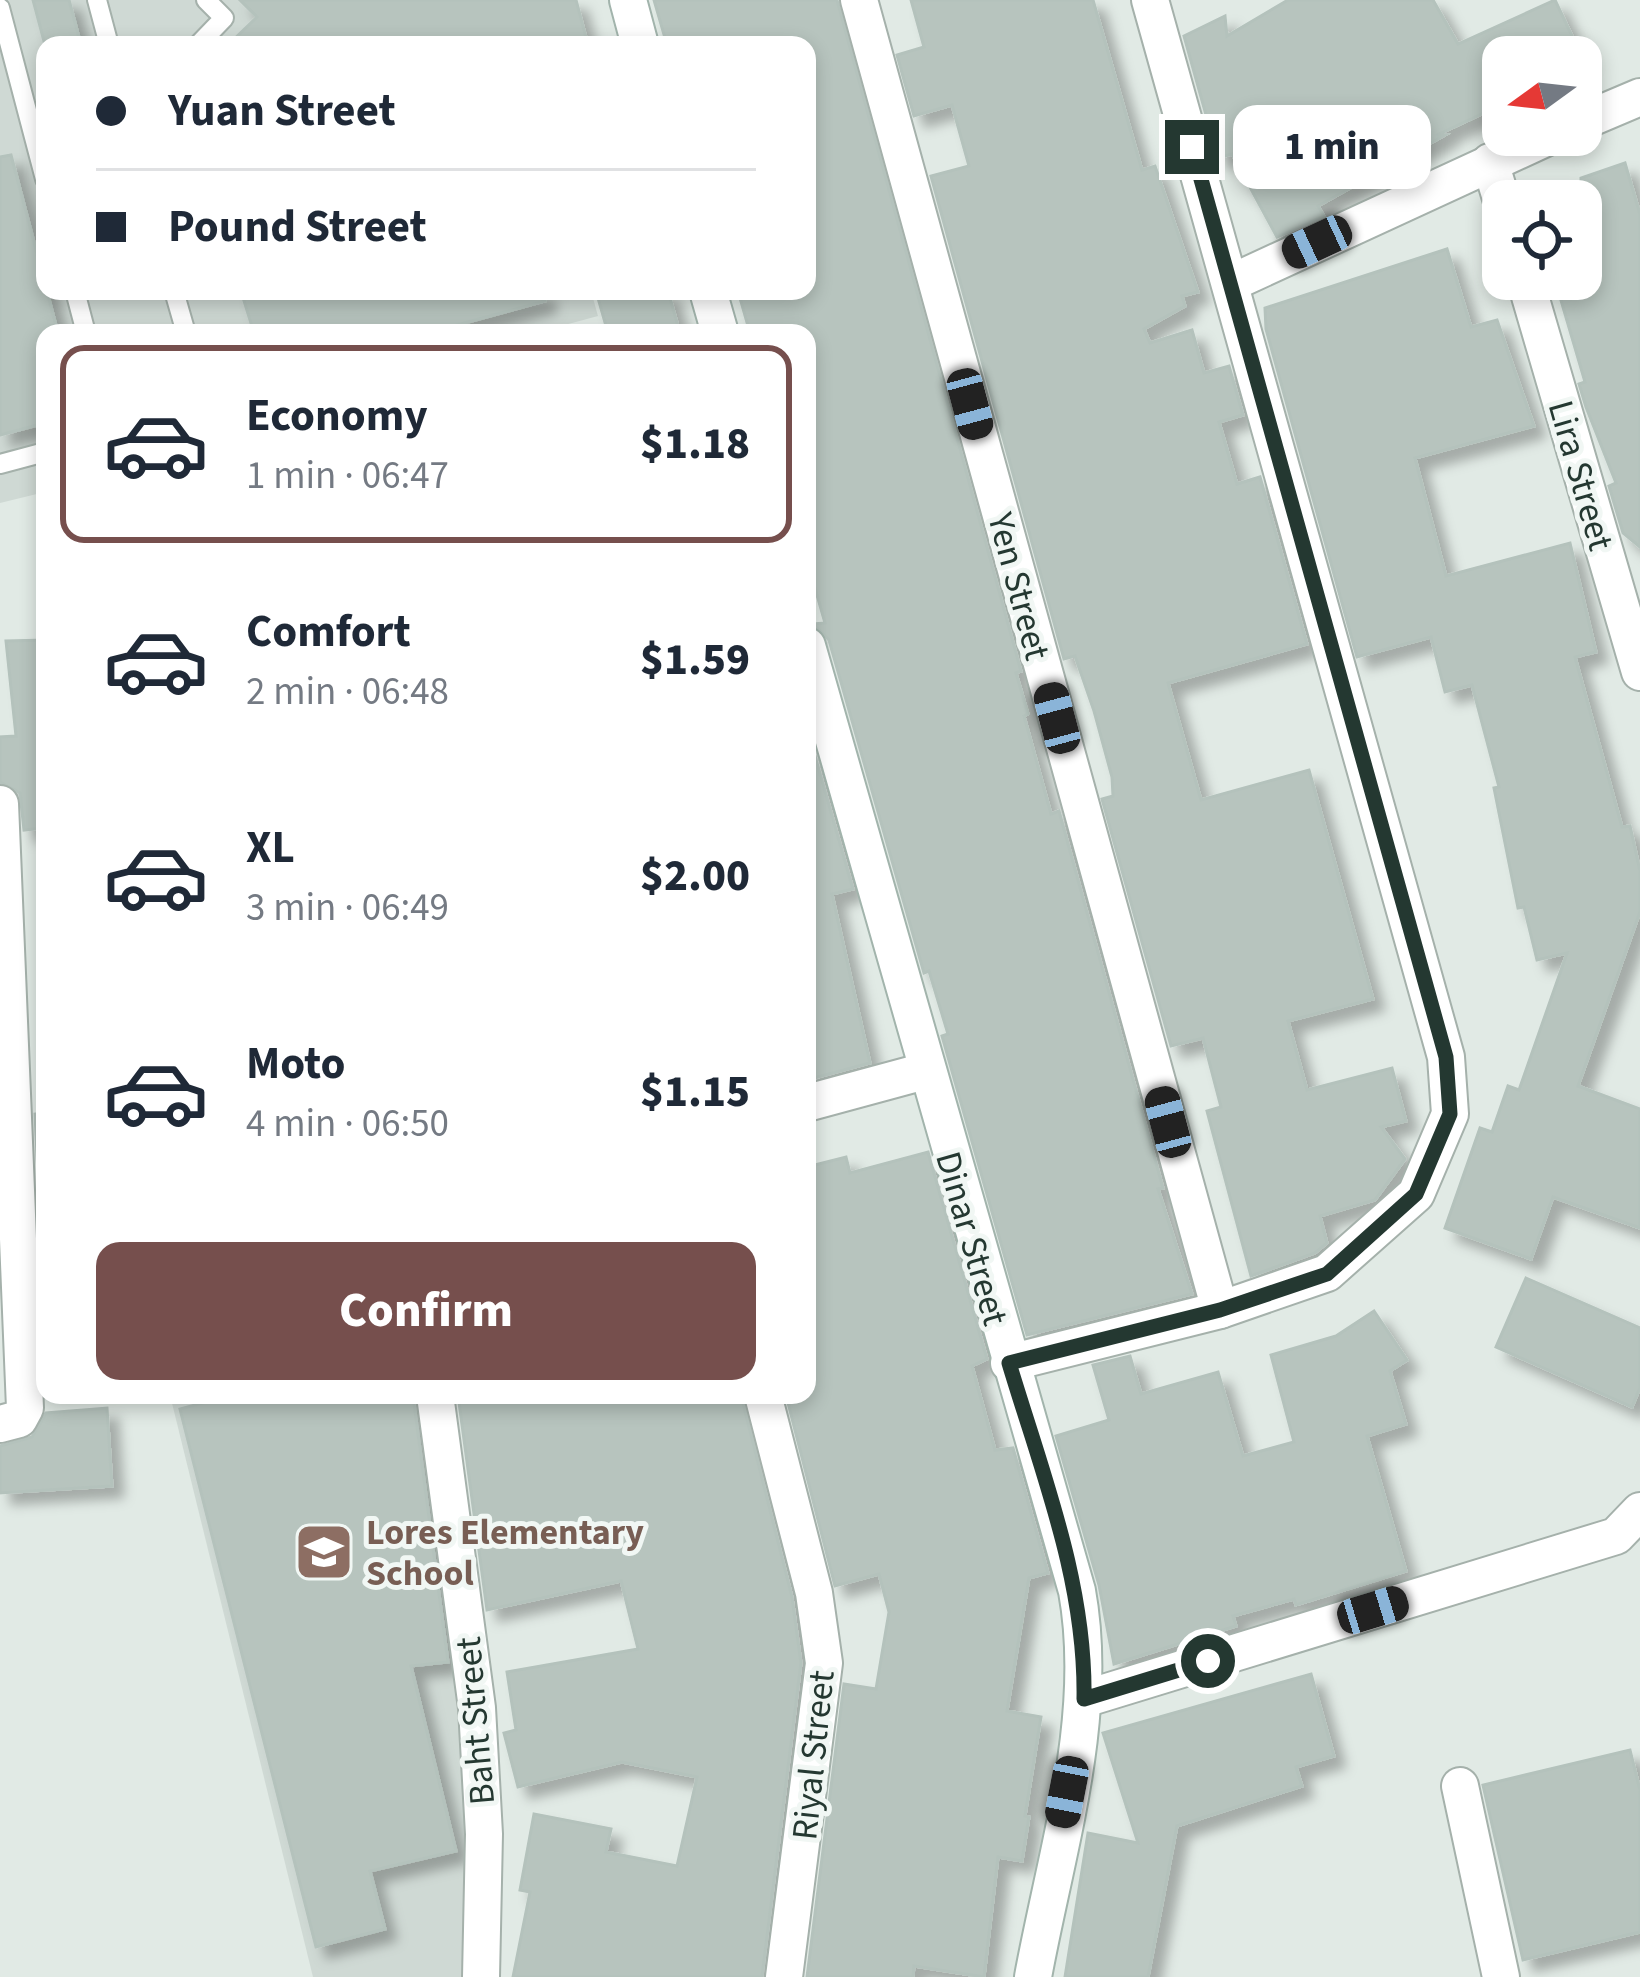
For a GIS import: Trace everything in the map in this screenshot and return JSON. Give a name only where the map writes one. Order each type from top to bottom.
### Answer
[{"type":"street","points":[[628,0],[638,36]]},
{"type":"street","name":"Yen Street","points":[[859,0],[1220,1310]]},
{"type":"street","points":[[1009,1363],[1220,1310],[1327,1274],[1416,1194],[1450,1114],[1446,1057],[1231,283],[1162,4]]},
{"type":"street","points":[[1602,113],[1640,97]]},
{"type":"street","points":[[1231,283],[1504,156]]},
{"type":"street","points":[[1490,162],[1495,180]]},
{"type":"street","name":"Lira Street","points":[[1531,300],[1640,672]]},
{"type":"street","name":"Dinar Street","points":[[816,678],[1077,1591],[1085,1636],[1084,1699],[1034,1977]]},
{"type":"street","points":[[0,804],[25,1408],[20,1419],[0,1424]]},
{"type":"street","points":[[816,1101],[925,1071]]},
{"type":"street","name":"Baht Street","points":[[436,1404],[477,1708],[484,1834],[481,1977]]},
{"type":"street","name":"Riyal Street","points":[[765,1404],[814,1593],[824,1664],[784,1977]]},
{"type":"street","points":[[1084,1699],[1616,1536],[1640,1511]]},
{"type":"street","points":[[1460,1786],[1501,1977]]},
{"type":"lane","points":[[97,0],[107,36]]},
{"type":"lane","points":[[206,0],[224,18],[207,36]]},
{"type":"lane","points":[[0,8],[36,144]]},
{"type":"lane","points":[[0,464],[36,454]]},
{"type":"shaded area","points":[[0,0],[505,0],[515,36],[36,36],[36,300],[594,300],[598,316],[568,324],[36,324],[36,494],[0,503]]},
{"type":"shaded area","name":"Lores Elementary School","points":[[172,1404],[419,1404],[460,1709],[467,1837],[463,1977],[313,1977]]},
{"type":"building","points":[[33,0],[69,0],[79,36],[43,36]]},
{"type":"building","points":[[240,0],[576,0],[586,36],[237,36],[257,17]]},
{"type":"building","points":[[654,0],[837,0],[1021,671],[1016,673],[1028,714],[1024,716],[1051,814],[1059,811],[1163,1188],[1158,1189],[1192,1294],[1027,1335],[942,1036],[948,1034],[929,971],[924,973],[829,640],[816,627],[825,623],[816,592],[816,324],[747,324],[741,300],[816,300],[816,36],[664,36]]},
{"type":"building","points":[[911,0],[1093,0],[1142,170],[1155,166],[1198,292],[1182,296],[1185,306],[1144,329],[1150,343],[1192,330],[1204,373],[1229,366],[1243,415],[1219,422],[1237,484],[1260,477],[1307,644],[1168,683],[1201,800],[1309,770],[1373,999],[1288,1021],[1307,1090],[1392,1068],[1406,1121],[1381,1127],[1405,1159],[1375,1200],[1320,1216],[1327,1243],[1315,1253],[1251,1276],[1207,1111],[1221,1107],[1203,1038],[1171,1046],[1102,799],[1113,796],[1112,777],[1094,711],[1075,656],[1064,659],[931,176],[969,166],[952,105],[914,116],[897,55],[924,47]]},
{"type":"building","points":[[1288,0],[1433,0],[1458,44],[1555,0],[1572,36],[1482,36],[1482,114],[1437,135],[1445,135],[1318,206],[1324,216],[1277,237],[1232,154],[1218,158],[1184,36],[1225,16],[1227,36]]},
{"type":"building","points":[[11,155],[36,250],[36,300],[49,300],[56,324],[36,324],[36,425],[0,435],[0,157]]},
{"type":"building","points":[[1625,163],[1640,214],[1640,547],[1623,533],[1609,486],[1616,483],[1579,384],[1585,382],[1561,300],[1602,300],[1602,180],[1581,178]]},
{"type":"building","points":[[1447,249],[1471,327],[1497,320],[1534,426],[1415,458],[1446,576],[1570,543],[1596,652],[1575,657],[1622,827],[1630,826],[1640,871],[1640,912],[1578,1086],[1640,1109],[1640,1228],[1553,1197],[1531,1259],[1445,1228],[1480,1128],[1492,1132],[1508,1086],[1519,1090],[1567,953],[1537,960],[1524,907],[1518,908],[1494,788],[1499,787],[1472,685],[1445,692],[1431,637],[1357,657],[1266,329],[1265,308]]},
{"type":"building","points":[[244,300],[545,301],[461,324],[251,324]]},
{"type":"building","points":[[599,300],[671,300],[677,324],[605,324]]},
{"type":"building","points":[[36,640],[36,829],[24,830],[20,793],[0,782],[0,737],[16,736],[6,641]]},
{"type":"building","points":[[816,760],[853,889],[832,894],[870,1063],[816,1078]]},
{"type":"building","points":[[928,1152],[987,1359],[972,1366],[995,1450],[1013,1448],[1048,1573],[1029,1578],[1007,1711],[1041,1717],[1025,1816],[1029,1817],[1022,1861],[998,1857],[984,1977],[914,1966],[913,1977],[807,1977],[844,1684],[876,1689],[889,1612],[879,1574],[835,1586],[788,1404],[816,1404],[816,1165],[846,1157],[850,1173]]},
{"type":"building","points":[[1526,1278],[1640,1328],[1640,1388],[1632,1407],[1496,1347]]},
{"type":"building","points":[[1374,1311],[1407,1360],[1390,1371],[1406,1424],[1367,1436],[1406,1571],[1296,1605],[1294,1599],[1233,1616],[1236,1626],[1114,1664],[1099,1585],[1056,1436],[1109,1420],[1093,1365],[1130,1356],[1141,1394],[1218,1372],[1243,1456],[1294,1442],[1271,1355],[1336,1336]]},
{"type":"building","name":"Lores Elementary School","points":[[199,1404],[414,1404],[448,1662],[411,1666],[456,1851],[370,1871],[385,1929],[316,1947],[180,1409]]},
{"type":"building","points":[[459,1404],[743,1404],[792,1597],[801,1663],[762,1977],[513,1977],[530,1892],[520,1890],[534,1814],[611,1829],[606,1852],[677,1866],[697,1777],[622,1762],[518,1787],[504,1733],[516,1730],[507,1672],[638,1649],[621,1581],[487,1610]]},
{"type":"building","points":[[107,1408],[112,1486],[0,1493],[0,1446],[32,1437],[46,1413]]},
{"type":"building","points":[[1311,1674],[1334,1756],[1296,1767],[1302,1786],[1177,1826],[1148,1977],[1065,1977],[1088,1833],[1138,1843],[1103,1733]]},
{"type":"building","points":[[1630,1750],[1640,1790],[1640,1932],[1523,1960],[1483,1785]]},
{"type":"place","name":"Lores Elementary School","points":[[324,1552]]},
{"type":"route","points":[[1192,147],[1446,1057],[1450,1114],[1416,1194],[1327,1274],[1220,1310],[1009,1363],[1077,1591],[1085,1636],[1084,1699],[1208,1661]]}]
